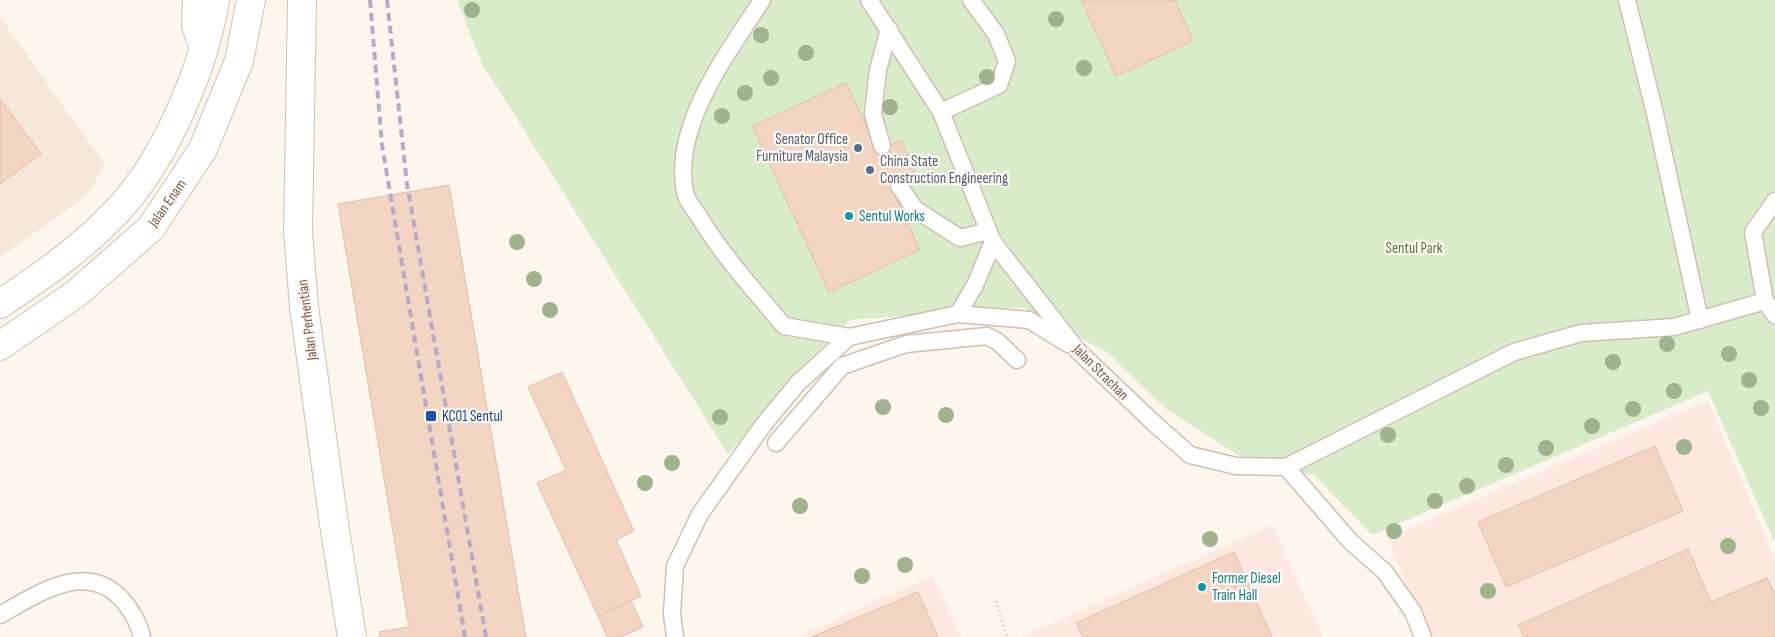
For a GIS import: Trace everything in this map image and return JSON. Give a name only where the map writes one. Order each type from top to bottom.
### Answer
[{"type":"main road","points":[[197,0],[196,25],[204,46]]},
{"type":"main road","points":[[0,304],[56,266],[120,209],[157,157],[183,107],[204,46],[215,0]]},
{"type":"main road","name":"Jalan Enam","points":[[0,346],[77,293],[151,228],[203,149],[239,61],[252,0]]},
{"type":"main road","name":"Jalan Perhentian","points":[[302,0],[298,230],[306,316],[334,524],[352,637]]},
{"type":"lane","points":[[762,0],[711,79],[694,116],[684,160],[685,194],[716,244],[784,326],[849,336],[958,314],[1029,320],[1078,351]]},
{"type":"lane","name":"Jalan Strachan","points":[[869,0],[941,112],[990,237],[1078,351],[1190,455],[1236,466],[1286,467]]},
{"type":"lane","points":[[941,112],[998,85],[1007,61],[996,34],[971,0]]},
{"type":"lane","points":[[1627,0],[1656,118],[1700,320]]},
{"type":"lane","points":[[882,146],[873,114],[878,70],[889,29]]},
{"type":"lane","points":[[899,186],[915,210],[960,238],[990,237],[975,285],[958,314]]},
{"type":"lane","points":[[1775,201],[1753,232],[1765,302],[1775,315]]},
{"type":"lane","points":[[1423,637],[1412,612],[1385,572],[1350,541],[1286,467],[1514,352],[1581,333],[1674,328],[1765,302]]},
{"type":"lane","points":[[675,637],[672,614],[675,566],[700,514],[753,438],[798,383],[849,336]]},
{"type":"lane","points":[[776,443],[842,366],[906,344],[987,336],[997,341],[1017,360]]},
{"type":"lane","points":[[0,615],[44,590],[84,579],[114,590],[138,620],[142,637]]},
{"type":"path","points":[[996,601],[1007,637]]},
{"type":"shaded area","points":[[0,17],[105,165],[85,197],[0,257]]},
{"type":"shaded area","points":[[1708,401],[1775,560],[1775,637],[1429,637],[1387,538]]},
{"type":"shaded area","points":[[1272,525],[1323,637],[1022,637]]},
{"type":"shaded area","points":[[932,576],[961,637],[797,637]]},
{"type":"green space","name":"Sentul Park","points":[[457,0],[1775,0],[1775,543],[1708,391],[1372,535],[1314,475],[1261,470],[1166,409],[1108,353],[1022,307],[850,320],[728,454],[481,62]]},
{"type":"building","points":[[1081,0],[1175,0],[1193,41],[1116,76]]},
{"type":"building","name":"Sentul Works","points":[[846,83],[878,151],[901,140],[915,171],[889,183],[920,250],[829,292],[752,126]]},
{"type":"building","points":[[0,99],[41,154],[0,184]]},
{"type":"building","name":"KC01 Sentul","points":[[449,185],[526,637],[380,637],[379,632],[409,627],[338,204]]},
{"type":"building","points":[[562,372],[634,531],[616,540],[641,596],[598,616],[537,483],[566,470],[528,387]]},
{"type":"building","points":[[1655,446],[1683,511],[1506,587],[1478,522]]},
{"type":"building","points":[[1688,549],[1711,602],[1767,578],[1775,595],[1775,637],[1524,637],[1518,625]]},
{"type":"building","name":"Former Diesel Train Hall","points":[[1234,552],[1272,637],[1083,637],[1076,623]]},
{"type":"building","points":[[918,592],[938,637],[812,637]]},
{"type":"building","points":[[631,600],[643,627],[621,637],[607,637],[598,616]]},
{"type":"railway","points":[[370,0],[382,145],[465,637]]},
{"type":"railway","points":[[387,0],[407,184],[486,637]]},
{"type":"place","name":"Senator Office Furniture Malaysia","points":[[858,148]]},
{"type":"place","name":"China State Construction Engineering","points":[[870,170]]},
{"type":"place","name":"Sentul Works","points":[[849,216]]},
{"type":"place","name":"KC01 Sentul","points":[[431,416]]},
{"type":"place","name":"Former Diesel Train Hall","points":[[1202,587]]}]
